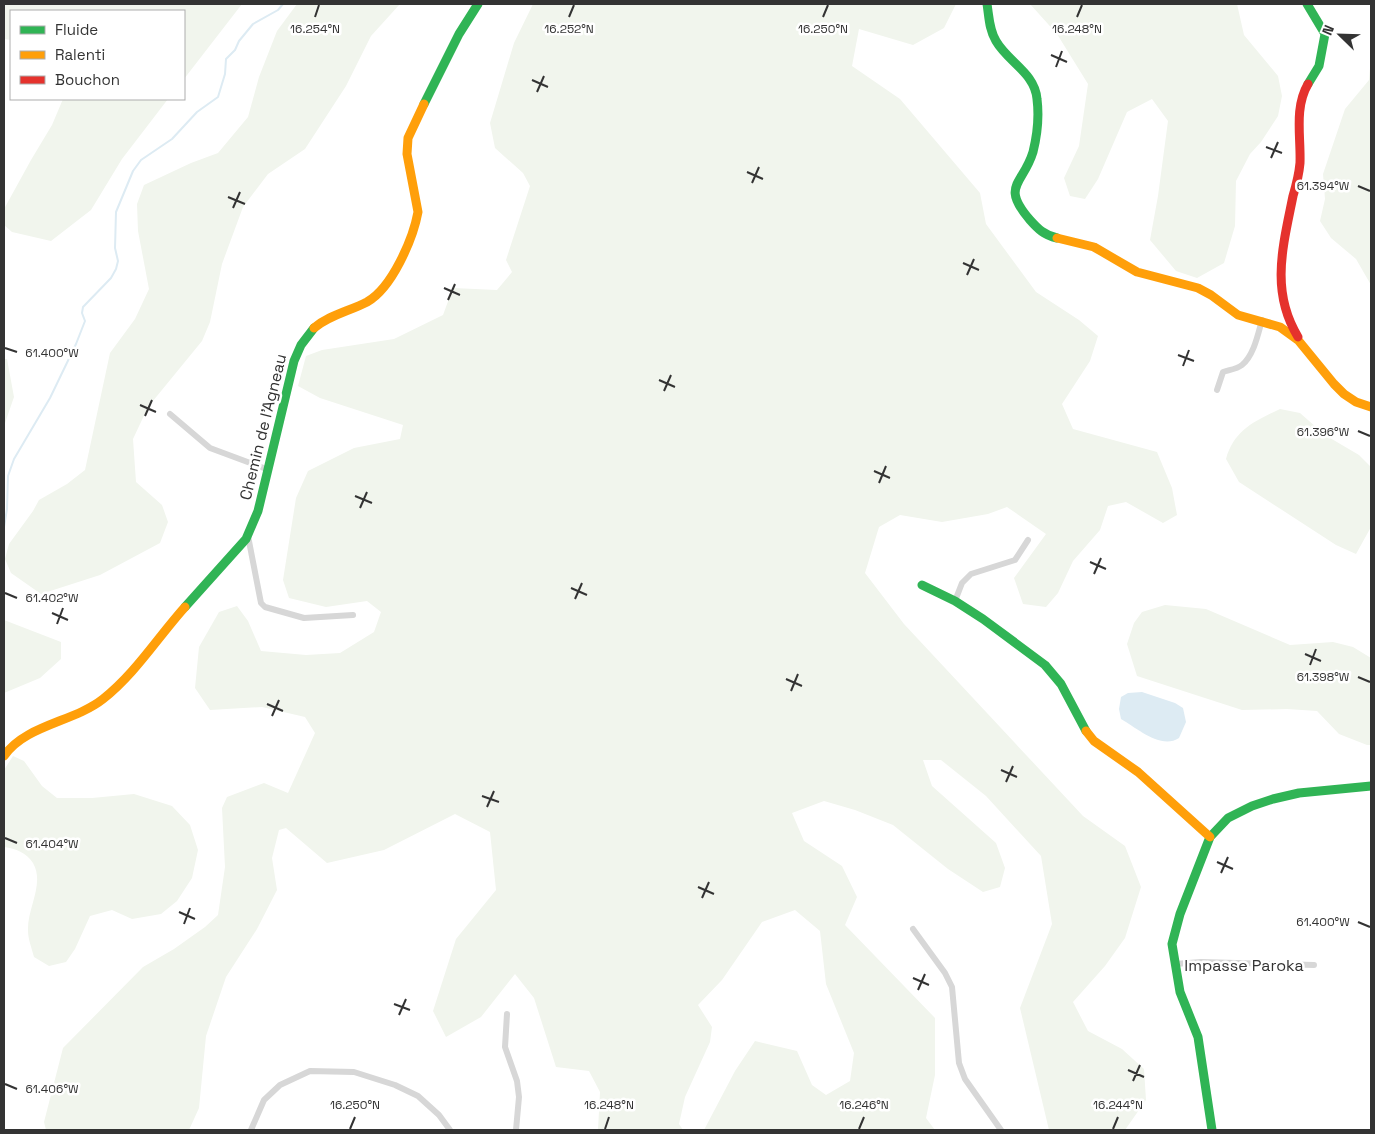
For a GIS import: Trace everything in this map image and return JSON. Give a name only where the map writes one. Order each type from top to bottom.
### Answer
[{"type":"street","name":"Chemin de l’Agneau","points":[[4,756],[19,740],[81,713],[115,689],[165,629],[231,557],[248,535],[258,512],[294,361],[303,340],[322,320],[368,302],[375,297],[389,278],[413,236],[418,220],[418,212],[407,154],[408,138],[459,34],[478,4]]},
{"type":"street","points":[[987,4],[992,32],[996,42],[1034,83],[1037,98],[1034,146],[1032,154],[1016,185],[1014,196],[1020,210],[1040,232],[1099,249],[1136,272],[1208,293],[1236,314],[1245,318],[1262,320],[1286,330],[1301,342]]},
{"type":"street","points":[[1307,4],[1325,34],[1319,66],[1306,88],[1299,115],[1300,164],[1281,257],[1282,296],[1292,327],[1301,342],[1342,394],[1361,405],[1371,407]]},
{"type":"street","points":[[1217,390],[1223,372],[1237,368],[1246,360],[1255,342],[1262,320]]},
{"type":"street","points":[[170,414],[210,448],[268,470]]},
{"type":"street","points":[[248,535],[261,603],[265,608],[304,618],[353,615]]},
{"type":"street","points":[[955,601],[966,578],[971,574],[1015,560],[1028,540]]},
{"type":"street","points":[[922,585],[955,601],[996,628],[1045,665],[1061,684],[1085,730],[1094,741],[1138,772],[1210,837]]},
{"type":"street","points":[[1212,1130],[1198,1037],[1180,992],[1172,944],[1180,914],[1210,837],[1228,818],[1252,806],[1273,799],[1299,793],[1371,786]]},
{"type":"street","points":[[912,929],[945,974],[952,987],[958,1063],[965,1079],[1001,1130]]},
{"type":"street","name":"Impasse Paroka","points":[[1175,964],[1201,962],[1314,965]]},
{"type":"street","points":[[507,1014],[505,1047],[517,1081],[519,1097],[516,1130]]},
{"type":"street","points":[[251,1130],[264,1100],[280,1085],[310,1071],[354,1072],[395,1085],[418,1096],[439,1115],[450,1130]]},
{"type":"shaded area","points":[[4,4],[242,4],[185,78],[185,10],[10,10],[10,40],[4,39]]},
{"type":"shaded area","points":[[297,4],[400,4],[371,36],[346,86],[305,149],[268,174],[243,207],[222,264],[210,322],[202,341],[148,407],[133,439],[136,482],[162,505],[168,522],[160,543],[100,575],[41,594],[11,573],[5,559],[9,544],[39,500],[67,484],[85,470],[110,353],[135,319],[149,289],[138,231],[137,204],[144,185],[191,163],[218,153],[248,117],[259,77],[277,31]]},
{"type":"shaded area","points":[[533,4],[956,4],[944,28],[913,45],[859,29],[852,66],[900,99],[980,193],[986,224],[1036,292],[1079,320],[1098,336],[1090,361],[1062,404],[1073,429],[1157,452],[1172,488],[1177,515],[1163,523],[1126,502],[1108,506],[1100,530],[1073,561],[1058,593],[1046,607],[1023,604],[1014,578],[1046,534],[1007,507],[988,514],[942,522],[900,515],[879,527],[865,573],[904,624],[1083,816],[1125,846],[1141,887],[1125,938],[1105,966],[1073,1002],[1088,1031],[1122,1049],[1144,1069],[1146,1100],[1125,1130],[1049,1130],[1020,1008],[1052,924],[1041,856],[986,796],[941,760],[923,760],[932,786],[996,843],[1005,868],[1000,887],[983,892],[948,869],[893,825],[855,810],[824,801],[792,813],[804,841],[842,866],[857,897],[845,925],[935,1018],[935,1075],[926,1118],[935,1130],[704,1130],[735,1071],[755,1041],[797,1051],[812,1085],[826,1095],[850,1081],[854,1053],[826,984],[820,931],[795,910],[762,922],[722,980],[698,1005],[712,1027],[710,1042],[685,1097],[679,1124],[683,1130],[598,1130],[600,1092],[589,1071],[556,1067],[534,998],[515,974],[481,1017],[446,1037],[433,1011],[456,939],[496,890],[490,832],[455,814],[384,850],[327,863],[286,828],[279,830],[272,858],[277,890],[257,929],[226,977],[206,1036],[199,1108],[189,1130],[46,1130],[44,1122],[63,1048],[143,967],[174,949],[205,927],[218,915],[225,867],[222,808],[227,797],[264,783],[288,793],[315,733],[305,717],[262,707],[210,710],[195,688],[199,647],[219,612],[237,606],[248,621],[261,651],[306,655],[340,653],[374,632],[381,612],[367,601],[326,607],[289,598],[283,580],[296,498],[308,471],[354,448],[400,439],[403,425],[320,398],[298,386],[306,356],[322,350],[394,339],[443,315],[453,288],[497,290],[512,272],[506,260],[530,186],[523,173],[495,148],[490,123],[514,43]]},
{"type":"shaded area","points":[[1030,4],[1237,4],[1244,35],[1278,76],[1282,96],[1278,116],[1261,142],[1250,154],[1236,181],[1235,226],[1224,263],[1197,278],[1176,271],[1150,240],[1168,121],[1152,99],[1127,112],[1098,179],[1085,199],[1070,196],[1064,178],[1079,146],[1088,84],[1057,34]]},
{"type":"shaded area","points":[[1371,56],[1371,285],[1356,259],[1331,238],[1320,221],[1325,199],[1323,174],[1345,109],[1369,80]]},
{"type":"shaded area","points":[[63,100],[167,100],[122,159],[91,210],[51,241],[12,232],[4,225],[4,209],[52,125]]},
{"type":"shaded area","points":[[4,359],[7,359],[14,397],[4,426]]},
{"type":"shaded area","points":[[1280,409],[1300,413],[1325,435],[1359,455],[1371,467],[1371,527],[1356,554],[1336,545],[1239,482],[1226,459],[1234,441],[1240,434],[1254,422]]},
{"type":"shaded area","points":[[1165,605],[1206,609],[1290,645],[1333,642],[1353,647],[1371,658],[1371,745],[1339,734],[1317,711],[1287,709],[1242,710],[1137,676],[1127,644],[1134,623],[1142,612]]},
{"type":"shaded area","points":[[4,620],[61,642],[61,659],[40,678],[4,693]]},
{"type":"shaded area","points":[[1142,692],[1175,703],[1183,708],[1186,722],[1179,738],[1172,741],[1157,740],[1121,719],[1119,709],[1121,697],[1128,693]]},
{"type":"shaded area","points":[[13,756],[24,761],[42,786],[57,798],[92,798],[134,794],[172,806],[190,825],[198,850],[192,878],[177,901],[161,914],[132,919],[112,910],[90,916],[75,949],[66,962],[49,966],[34,957],[29,941],[28,922],[36,888],[36,871],[33,863],[24,854],[4,847],[4,770]]},
{"type":"waterway","points":[[4,527],[7,509],[8,476],[14,459],[50,398],[76,344],[85,321],[82,313],[83,307],[111,278],[116,269],[118,261],[115,248],[116,212],[133,171],[141,160],[172,139],[197,112],[218,97],[225,74],[226,59],[235,50],[239,41],[253,24],[278,10],[283,4]]},
{"type":"traffic: fast","points":[[424,104],[459,34],[478,4]]},
{"type":"traffic: fast","points":[[987,4],[994,37],[1001,48],[1031,82],[1037,99],[1038,119],[1033,152],[1016,185],[1016,199],[1036,226],[1045,233],[1057,238]]},
{"type":"traffic: fast","points":[[1307,4],[1325,34],[1319,66],[1308,84]]},
{"type":"traffic: fast","points":[[185,607],[246,539],[258,511],[294,361],[301,345],[314,328]]},
{"type":"traffic: fast","points":[[922,585],[955,601],[983,619],[1045,665],[1061,684],[1086,731]]},
{"type":"traffic: fast","points":[[1212,1130],[1198,1037],[1180,992],[1172,944],[1180,914],[1210,837],[1228,818],[1252,806],[1273,799],[1299,793],[1371,786]]},
{"type":"traffic: slow","points":[[314,328],[333,316],[367,302],[385,286],[400,262],[418,212],[407,154],[408,138],[424,104]]},
{"type":"traffic: slow","points":[[1057,238],[1094,247],[1137,272],[1198,288],[1238,315],[1280,327],[1298,340],[1344,394],[1356,402],[1371,407]]},
{"type":"traffic: slow","points":[[4,756],[24,737],[91,707],[103,699],[136,667],[185,607]]},
{"type":"traffic: slow","points":[[1086,731],[1094,741],[1138,772],[1210,837]]},
{"type":"traffic: jam","points":[[1298,337],[1289,320],[1284,303],[1281,268],[1286,233],[1300,167],[1299,123],[1301,103],[1308,84]]}]
